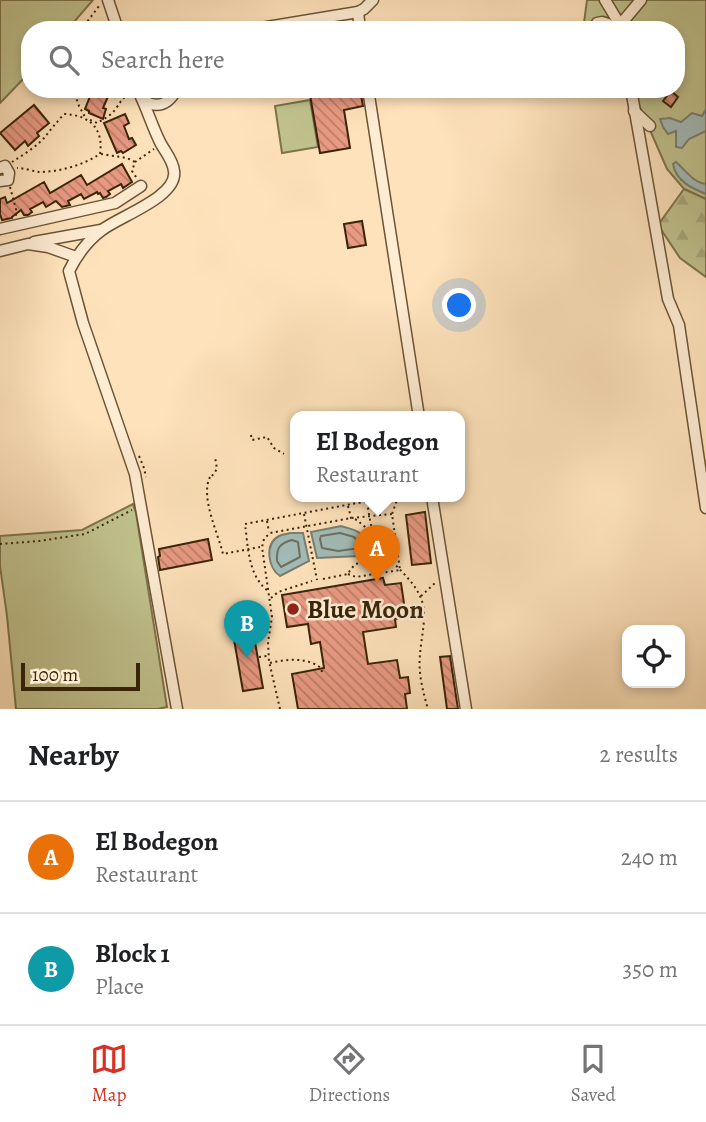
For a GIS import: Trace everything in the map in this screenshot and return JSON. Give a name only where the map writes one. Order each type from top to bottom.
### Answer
[{"type":"street","points":[[304,21],[358,12],[373,0]]},
{"type":"street","points":[[605,0],[612,21]]},
{"type":"street","points":[[622,21],[642,0]]},
{"type":"street","points":[[105,2],[114,21]]},
{"type":"street","points":[[358,12],[359,21]]},
{"type":"street","points":[[142,98],[161,145],[172,162],[172,184],[162,195],[103,229],[87,243],[69,271],[83,323],[135,474],[177,709]]},
{"type":"street","points":[[145,98],[151,104],[157,105],[172,98]]},
{"type":"street","points":[[369,98],[418,411]]},
{"type":"street","points":[[633,98],[668,299],[679,325],[706,508]]},
{"type":"street","points":[[152,122],[157,105]]},
{"type":"street","points":[[635,111],[650,126]]},
{"type":"street","points":[[0,229],[115,203],[141,186]]},
{"type":"street","points":[[0,251],[103,229]]},
{"type":"street","points":[[28,244],[48,247],[76,257]]},
{"type":"street","points":[[433,502],[466,709]]},
{"type":"path","points":[[89,21],[105,2]]},
{"type":"path","points":[[76,98],[102,143],[100,154]]},
{"type":"path","points":[[4,173],[37,144],[64,114],[76,115],[97,123],[106,118],[124,98]]},
{"type":"path","points":[[141,186],[132,171],[135,162],[161,145]]},
{"type":"path","points":[[4,173],[16,167],[36,172],[55,171],[100,154],[127,158],[135,162]]},
{"type":"path","points":[[4,173],[16,209],[16,225]]},
{"type":"path","points":[[251,435],[252,440],[267,438],[274,448],[284,454]]},
{"type":"path","points":[[215,457],[217,469],[207,486],[207,499],[223,554],[262,547]]},
{"type":"path","points":[[268,591],[256,579],[248,550],[245,524],[375,502]]},
{"type":"path","points":[[397,502],[392,514],[400,570]]},
{"type":"path","points":[[367,503],[373,534]]},
{"type":"path","points":[[0,544],[85,534],[141,505]]},
{"type":"path","points":[[348,505],[351,518]]},
{"type":"path","points":[[304,513],[317,580]]},
{"type":"path","points":[[280,709],[268,656],[272,617],[262,547],[264,538],[270,533],[306,526],[392,514]]},
{"type":"path","points":[[351,518],[373,534],[420,596],[424,620],[419,658],[428,709]]},
{"type":"path","points":[[267,520],[270,533]]},
{"type":"path","points":[[348,574],[354,565],[386,554]]},
{"type":"path","points":[[323,579],[348,574],[356,578],[400,570]]},
{"type":"path","points":[[420,596],[445,575]]},
{"type":"path","points":[[270,599],[278,592],[312,581]]},
{"type":"path","points":[[260,657],[268,656]]},
{"type":"path","points":[[269,663],[305,661],[321,668],[321,672]]},
{"type":"green space","points":[[0,0],[93,0],[75,21],[21,21],[21,81],[0,103]]},
{"type":"green space","points":[[587,0],[706,0],[706,199],[684,189],[667,169],[636,98],[685,98],[685,21],[584,21]]},
{"type":"green space","points":[[310,100],[318,147],[282,153],[275,106]]},
{"type":"green space","points":[[684,189],[706,199],[706,277],[680,258],[658,225]]},
{"type":"green space","points":[[133,504],[167,707],[16,709],[0,566],[0,536],[82,530]]},
{"type":"water","points":[[706,109],[706,131],[689,139],[682,148],[676,147],[676,131],[668,134],[660,119],[670,118],[681,122],[692,113],[702,116]]},
{"type":"water","points":[[676,162],[694,179],[706,184],[706,194],[677,175],[673,164]]},
{"type":"water","points":[[341,526],[364,536],[367,552],[360,556],[317,558],[311,532]]},
{"type":"water","points":[[303,533],[309,561],[280,576],[270,562],[271,544],[280,535]]},
{"type":"building","points":[[89,98],[107,98],[103,108],[106,109],[103,119],[85,109]]},
{"type":"building","points":[[311,98],[362,98],[363,106],[344,110],[350,148],[320,153]]},
{"type":"building","points":[[665,98],[677,98],[671,107],[663,101]]},
{"type":"building","points":[[34,105],[49,123],[37,133],[39,136],[28,146],[25,141],[15,150],[0,133]]},
{"type":"building","points":[[125,114],[129,123],[124,126],[129,139],[132,138],[136,145],[123,153],[117,153],[104,123]]},
{"type":"building","points":[[122,164],[132,182],[123,188],[121,184],[108,191],[110,194],[106,197],[103,198],[97,192],[84,199],[81,194],[68,201],[70,205],[62,207],[56,201],[46,207],[43,202],[30,209],[32,212],[28,215],[24,215],[21,210],[12,218],[2,220],[0,199],[5,197],[7,203],[44,182],[50,193],[81,175],[87,185]]},
{"type":"building","points":[[362,221],[366,245],[348,248],[344,224]]},
{"type":"building","points":[[425,512],[431,563],[412,565],[406,515]]},
{"type":"building","points":[[208,539],[212,560],[160,570],[159,549]]},
{"type":"building","points":[[383,578],[385,585],[401,583],[406,617],[395,619],[396,627],[363,632],[368,664],[397,660],[400,678],[408,677],[410,693],[405,694],[407,709],[298,709],[292,674],[324,668],[320,642],[311,644],[308,624],[287,627],[282,595]]},
{"type":"building","points":[[252,625],[263,688],[243,691],[232,628]]},
{"type":"building","points":[[450,656],[458,709],[447,709],[440,657]]},
{"type":"place","name":"El Bodegon","points":[[377,583]]},
{"type":"place","name":"Blue Moon","points":[[293,609]]},
{"type":"place","name":"Block 1","points":[[247,658]]}]
